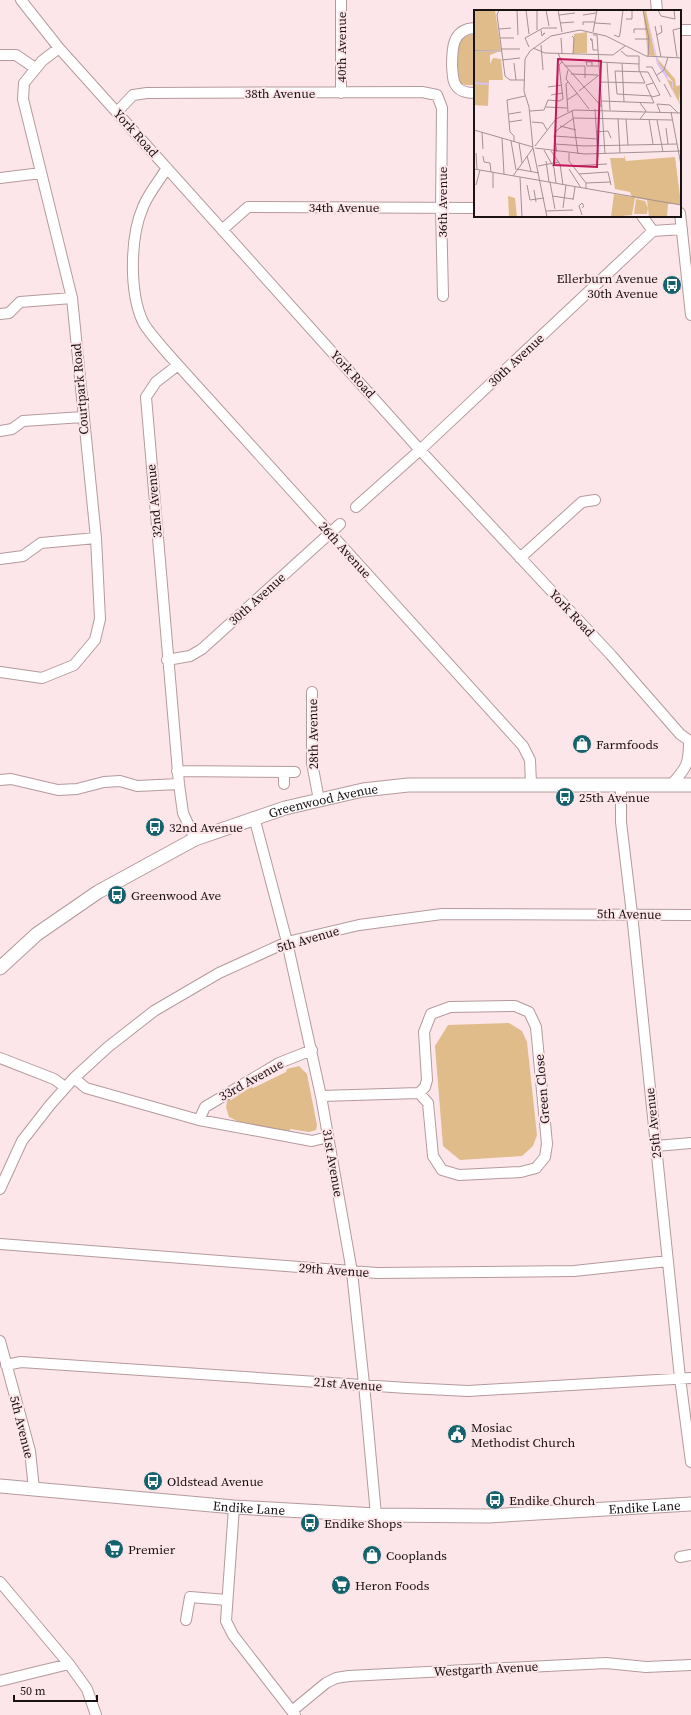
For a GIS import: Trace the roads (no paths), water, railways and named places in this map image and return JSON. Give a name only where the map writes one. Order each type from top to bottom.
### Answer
[{"type":"street","name":"York Road","points":[[21,0],[59,48],[420,450],[611,655],[680,734],[690,741]]},
{"type":"street","name":"40th Avenue","points":[[341,0],[341,93]]},
{"type":"street","points":[[656,0],[658,10]]},
{"type":"street","points":[[474,28],[469,28],[458,35],[452,47],[453,79],[458,88],[468,92],[474,92]]},
{"type":"street","name":"Courtpark Road","points":[[0,672],[42,678],[74,665],[95,640],[100,619],[96,538],[72,298],[23,98],[24,84],[35,68],[59,48]]},
{"type":"street","points":[[0,55],[16,56],[35,68]]},
{"type":"street","name":"38th Avenue","points":[[117,112],[133,95],[147,93],[422,92],[437,95],[442,108]]},
{"type":"street","name":"36th Avenue","points":[[442,108],[441,208],[443,296]]},
{"type":"street","name":"26th Avenue","points":[[167,168],[143,206],[136,229],[133,264],[135,293],[143,322],[178,365],[523,746],[530,760],[531,784]]},
{"type":"street","points":[[0,178],[41,173]]},
{"type":"street","name":"34th Avenue","points":[[222,230],[248,207],[474,208]]},
{"type":"street","points":[[643,217],[653,231],[682,229]]},
{"type":"street","points":[[680,217],[691,314]]},
{"type":"street","name":"30th Avenue","points":[[356,507],[420,450],[653,231]]},
{"type":"street","points":[[0,314],[9,313],[20,302],[72,298]]},
{"type":"street","name":"32nd Avenue","points":[[178,365],[156,382],[146,397],[167,660],[179,784],[183,813],[195,839]]},
{"type":"street","points":[[0,431],[12,429],[23,421],[83,417]]},
{"type":"street","points":[[520,558],[582,502],[596,500]]},
{"type":"street","name":"30th Avenue","points":[[167,660],[190,656],[202,649],[340,524]]},
{"type":"street","points":[[0,559],[23,556],[40,543],[96,538]]},
{"type":"street","name":"28th Avenue","points":[[312,692],[312,763],[319,800]]},
{"type":"street","points":[[672,784],[683,772],[689,760],[690,741]]},
{"type":"street","points":[[178,771],[295,772]]},
{"type":"street","name":"Greenwood Avenue","points":[[284,772],[284,784]]},
{"type":"street","points":[[0,780],[11,779],[58,790],[77,789],[104,782],[120,781],[137,786],[179,784]]},
{"type":"street","name":"25th Avenue","points":[[621,784],[621,822],[632,914],[680,1378],[691,1462]]},
{"type":"street","name":"Greenwood Avenue","points":[[0,968],[37,934],[98,892],[195,839],[254,817],[363,790],[408,785],[691,784]]},
{"type":"street","name":"31st Avenue","points":[[254,817],[287,942],[312,1050],[352,1272],[376,1515]]},
{"type":"street","name":"5th Avenue","points":[[0,1189],[22,1141],[65,1087],[108,1047],[154,1011],[219,973],[287,942],[359,924],[442,914],[691,915]]},
{"type":"street","name":"Green Close","points":[[515,1006],[529,1012],[536,1027],[546,1136],[547,1150],[542,1163],[536,1168],[513,1172],[459,1175],[442,1170],[433,1156],[428,1103],[419,1093],[425,1087],[427,1080],[424,1032],[431,1014],[450,1007],[515,1006]]},
{"type":"street","name":"33rd Avenue","points":[[199,1120],[204,1107],[279,1063],[312,1050]]},
{"type":"street","points":[[0,1058],[54,1079],[65,1087]]},
{"type":"street","points":[[74,1078],[86,1088],[199,1120],[312,1141],[328,1137]]},
{"type":"street","points":[[321,1096],[419,1093]]},
{"type":"street","points":[[656,1146],[691,1143]]},
{"type":"street","name":"29th Avenue","points":[[0,1244],[377,1273],[574,1270],[668,1261]]},
{"type":"street","name":"5th Avenue","points":[[0,1341],[30,1451],[34,1489]]},
{"type":"street","name":"21st Avenue","points":[[6,1365],[21,1362],[468,1391],[691,1378]]},
{"type":"street","name":"Endike Lane","points":[[0,1486],[234,1507],[376,1515],[488,1516],[691,1504]]},
{"type":"street","points":[[234,1507],[226,1621],[233,1635],[293,1713]]},
{"type":"street","points":[[680,1557],[691,1555]]},
{"type":"street","points":[[0,1582],[87,1689],[96,1715]]},
{"type":"street","points":[[186,1620],[190,1597],[227,1600]]},
{"type":"street","name":"Westgarth Avenue","points":[[293,1713],[326,1683],[336,1678],[349,1676],[606,1663],[646,1667],[691,1666]]},
{"type":"street","points":[[0,1681],[68,1664]]},
{"type":"place","name":"Ellerburn Avenue 30th Avenue","points":[[672,285]]},
{"type":"place","name":"Farmfoods","points":[[582,744]]},
{"type":"place","name":"25th Avenue","points":[[565,797]]},
{"type":"place","name":"32nd Avenue","points":[[155,827]]},
{"type":"place","name":"Greenwood Ave","points":[[117,895]]},
{"type":"place","name":"Mosiac Methodist Church","points":[[457,1434]]},
{"type":"place","name":"Oldstead Avenue","points":[[153,1481]]},
{"type":"place","name":"Endike Church","points":[[495,1500]]},
{"type":"place","name":"Endike Shops","points":[[310,1523]]},
{"type":"place","name":"Premier","points":[[114,1549]]},
{"type":"place","name":"Cooplands","points":[[372,1555]]},
{"type":"place","name":"Heron Foods","points":[[341,1585]]}]
